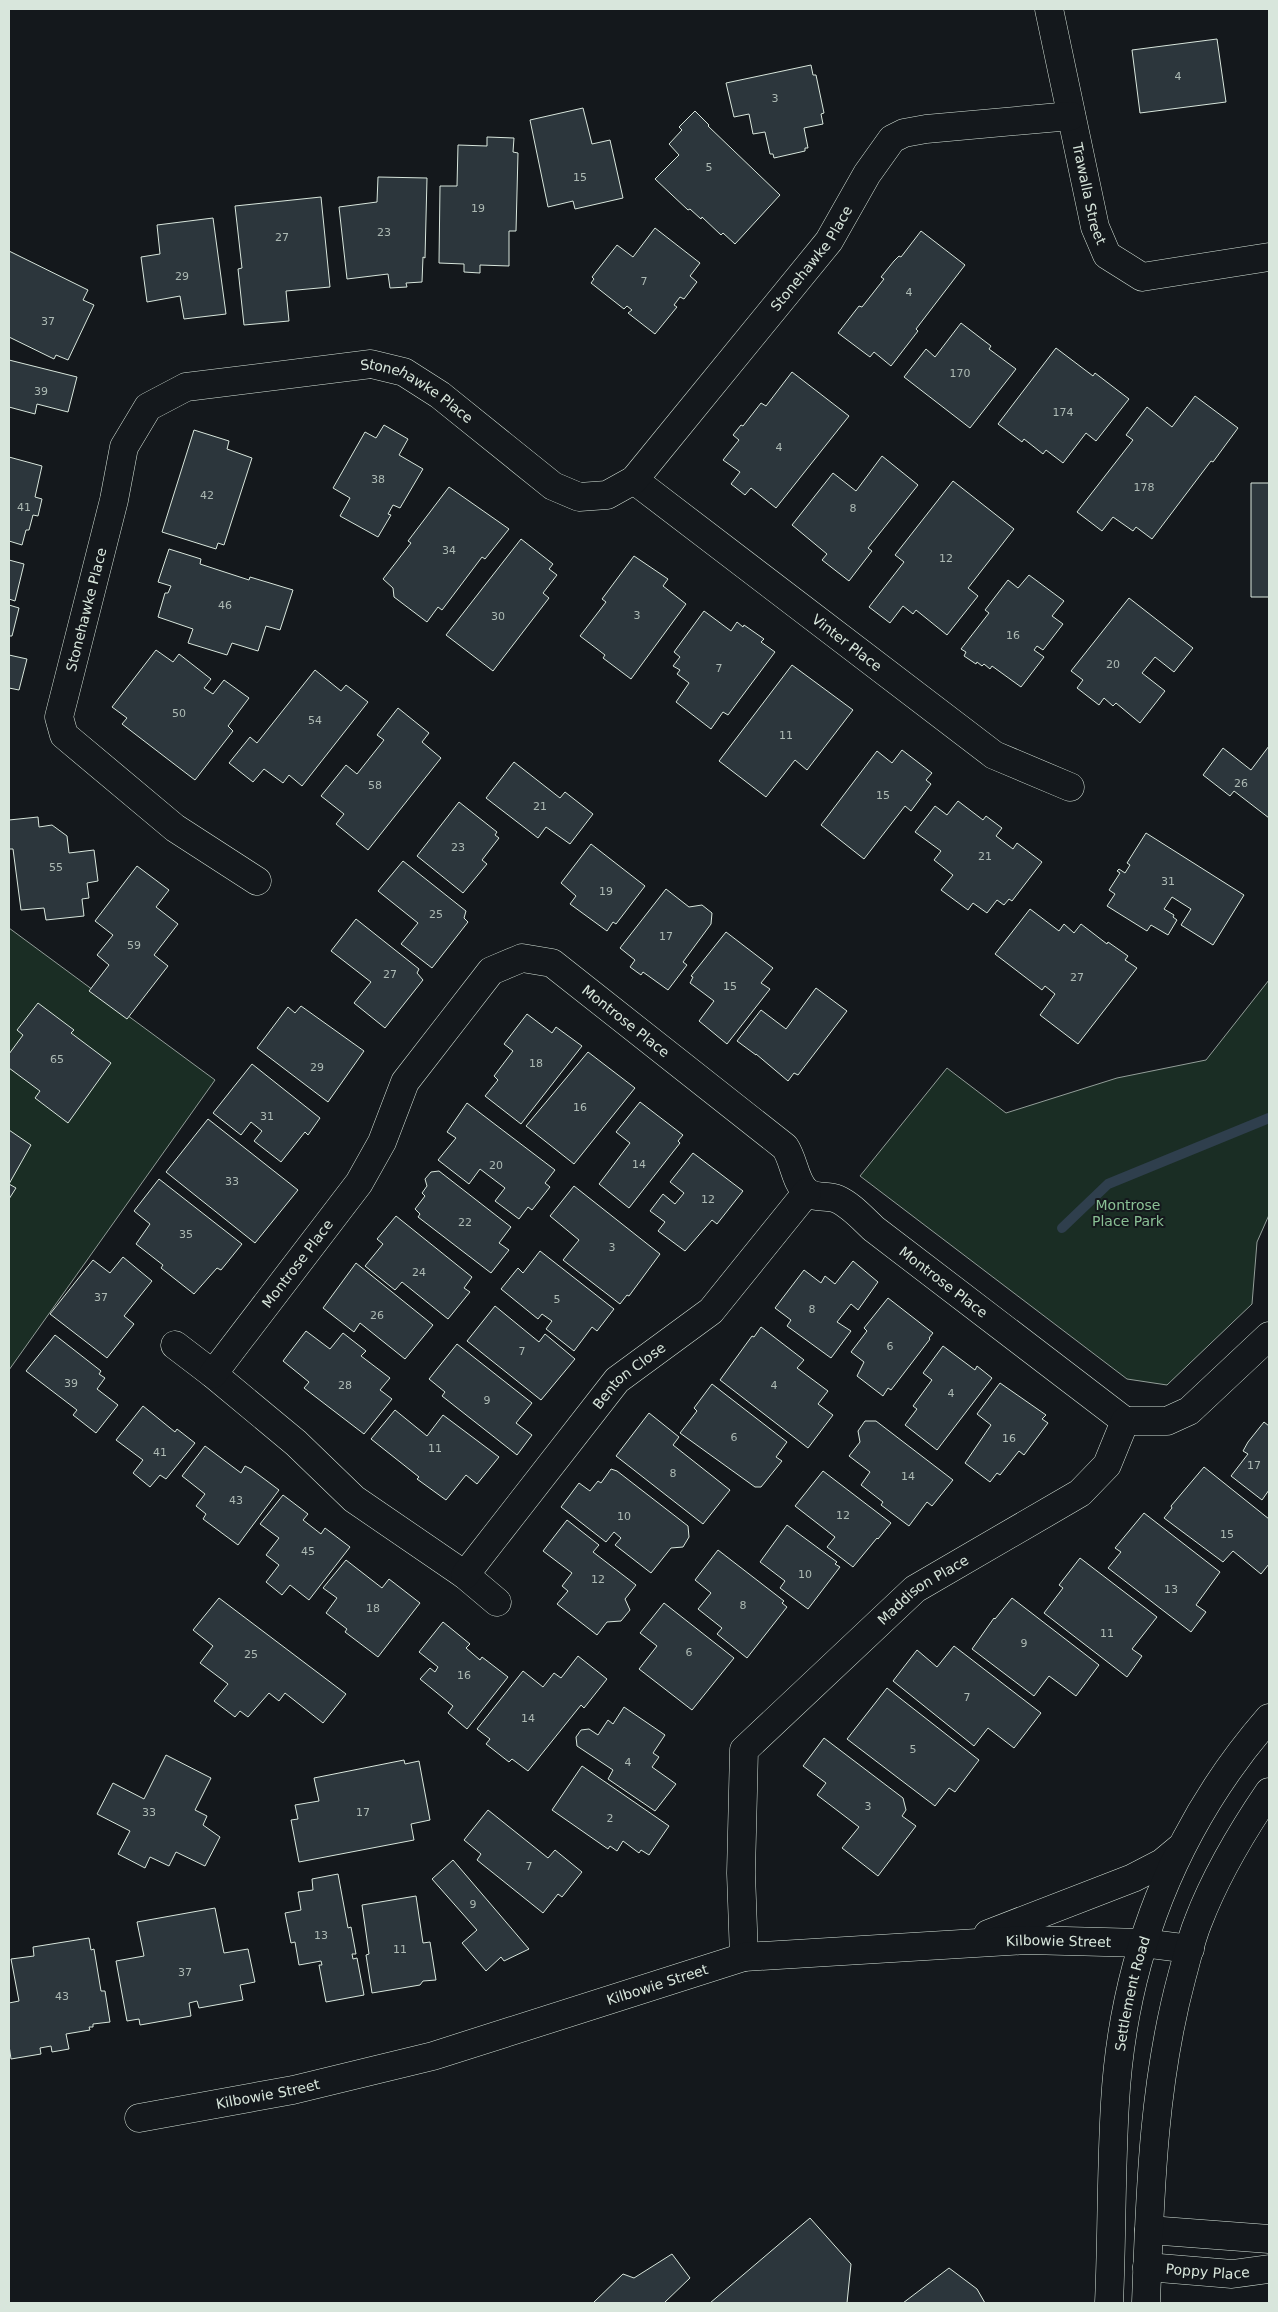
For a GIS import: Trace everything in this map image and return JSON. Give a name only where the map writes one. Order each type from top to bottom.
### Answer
[{"type":"street","name":"Trawalla Street","points":[[1048,9],[1095,227],[1107,255],[1142,277],[1269,257]]},
{"type":"street","name":"Stonehawke Place","points":[[257,881],[175,828],[64,736],[59,717],[114,500],[124,447],[148,408],[186,387],[371,364],[404,372],[440,395],[553,486],[579,497],[607,495],[634,480],[829,241],[867,174],[892,139],[904,133],[926,129],[1072,116]]},
{"type":"street","name":"Vinter Place","points":[[634,480],[994,754],[1070,787]]},
{"type":"street","name":"Montrose Place","points":[[213,1374],[359,1183],[382,1142],[405,1082],[491,971],[522,958],[552,963],[784,1148],[791,1156],[801,1184],[807,1192],[821,1197],[836,1198],[846,1204],[874,1228],[1125,1421]]},
{"type":"street","name":"Benton Close","points":[[465,1575],[617,1380],[711,1311],[807,1192]]},
{"type":"street","points":[[1125,1421],[1167,1421],[1189,1411],[1269,1336]]},
{"type":"street","points":[[175,1345],[296,1443],[354,1499],[465,1575],[497,1602]]},
{"type":"street","name":"Maddison Place","points":[[744,1957],[741,1873],[744,1750],[915,1589],[1080,1492],[1107,1465],[1125,1421]]},
{"type":"street","name":"Settlement Road","points":[[1109,2303],[1115,2108],[1123,2030],[1143,1943],[1157,1902],[1180,1848],[1203,1807],[1231,1765],[1269,1718]]},
{"type":"street","points":[[1146,2303],[1148,2230],[1156,2113],[1168,2034],[1198,1923],[1222,1868],[1269,1792]]},
{"type":"street","points":[[961,1943],[1133,1878],[1162,1863],[1180,1848]]},
{"type":"street","name":"Kilbowie Street","points":[[139,2118],[293,2090],[433,2056],[744,1957],[1027,1940],[1143,1943],[1190,1949]]},
{"type":"street","points":[[1115,2108],[1156,2113]]},
{"type":"street","points":[[1112,2247],[1148,2230],[1269,2239]]},
{"type":"street","points":[[1112,2247],[1147,2267]]},
{"type":"street","name":"Poppy Place","points":[[1147,2267],[1224,2274],[1269,2269]]},
{"type":"green space","points":[[9,928],[215,1080],[9,1370]]},
{"type":"green space","name":"Montrose Place Park","points":[[1269,980],[1269,1215],[1257,1242],[1252,1304],[1167,1385],[1127,1379],[860,1176],[947,1068],[1006,1113],[1117,1078],[1206,1060]]},
{"type":"building","points":[[1217,39],[1226,102],[1140,113],[1132,50]]},
{"type":"building","points":[[811,65],[813,75],[816,75],[824,113],[821,114],[823,124],[804,128],[808,148],[805,148],[805,151],[774,158],[773,154],[770,154],[765,132],[753,134],[749,114],[734,117],[726,83]]},
{"type":"building","points":[[583,108],[592,144],[610,140],[623,198],[575,209],[573,201],[548,207],[530,120]]},
{"type":"building","points":[[695,111],[708,126],[780,195],[735,244],[723,233],[721,235],[702,217],[701,219],[690,209],[688,210],[655,179],[679,155],[669,144],[682,130],[679,127]]},
{"type":"building","points":[[487,137],[514,138],[513,152],[518,153],[516,231],[509,231],[509,266],[480,265],[480,273],[464,272],[464,264],[439,263],[440,186],[457,186],[458,145],[487,146]]},
{"type":"building","points":[[378,177],[427,178],[425,258],[423,257],[422,282],[406,283],[407,287],[390,288],[388,274],[347,279],[339,207],[377,202]]},
{"type":"building","points":[[321,197],[330,287],[286,291],[289,321],[244,325],[238,269],[242,268],[235,206]]},
{"type":"building","points":[[213,218],[226,314],[184,319],[180,296],[147,302],[141,257],[160,254],[157,225]]},
{"type":"building","points":[[655,228],[700,263],[690,276],[697,282],[684,299],[680,297],[674,305],[677,307],[655,334],[628,313],[632,310],[627,306],[624,309],[591,283],[594,279],[592,277],[617,245],[633,257]]},
{"type":"building","points":[[921,231],[965,265],[916,329],[918,331],[891,366],[874,352],[870,357],[838,333],[859,306],[862,307],[884,279],[881,277],[899,256],[901,257]]},
{"type":"building","points":[[9,251],[88,290],[83,300],[94,305],[68,360],[56,355],[54,359],[9,337]]},
{"type":"building","points":[[961,323],[991,346],[989,349],[1016,369],[970,428],[904,377],[926,349],[935,357]]},
{"type":"building","points":[[1056,348],[1093,376],[1095,373],[1129,399],[1096,441],[1086,433],[1063,463],[1046,450],[1043,454],[1024,439],[1022,442],[998,424]]},
{"type":"building","points":[[9,360],[77,377],[68,412],[37,404],[35,414],[9,407]]},
{"type":"building","points":[[792,372],[849,416],[776,508],[751,488],[745,495],[731,484],[740,472],[723,460],[739,440],[733,435],[741,425],[743,426],[761,403],[766,406]]},
{"type":"building","points":[[1195,396],[1238,428],[1152,539],[1136,527],[1133,531],[1113,517],[1102,531],[1077,512],[1133,440],[1126,435],[1147,407],[1172,427]]},
{"type":"building","points":[[384,425],[408,439],[399,455],[423,469],[400,508],[393,505],[388,514],[391,515],[378,537],[340,516],[350,498],[333,488],[365,432],[376,438]]},
{"type":"building","points":[[194,430],[229,441],[227,449],[252,458],[224,545],[218,543],[216,549],[162,532]]},
{"type":"building","points":[[882,456],[918,485],[868,548],[872,551],[849,581],[822,560],[827,554],[792,525],[833,473],[856,491]]},
{"type":"building","points":[[9,457],[42,466],[35,497],[42,499],[38,516],[33,515],[22,545],[9,541]]},
{"type":"building","points":[[953,481],[1014,529],[968,588],[978,596],[947,635],[916,610],[913,614],[903,606],[890,623],[869,607],[904,562],[895,555]]},
{"type":"building","points":[[1251,483],[1269,483],[1269,597],[1251,597]]},
{"type":"building","points":[[449,487],[509,529],[485,559],[482,557],[442,610],[438,607],[427,622],[394,597],[393,588],[383,579],[411,543],[408,541]]},
{"type":"building","points":[[521,539],[553,564],[549,569],[557,575],[543,593],[549,598],[493,671],[446,635]]},
{"type":"building","points":[[169,549],[201,559],[200,564],[249,580],[250,577],[293,590],[280,630],[266,626],[258,651],[232,643],[227,655],[188,643],[193,629],[158,617],[165,593],[168,593],[171,586],[158,582]]},
{"type":"building","points":[[634,556],[668,579],[663,586],[686,604],[631,679],[603,658],[605,655],[580,636],[606,602],[602,599]]},
{"type":"building","points":[[9,560],[24,564],[15,601],[9,599]]},
{"type":"building","points":[[1029,575],[1064,601],[1052,616],[1063,624],[1043,650],[1037,646],[1034,650],[1044,657],[1021,687],[992,666],[990,669],[984,664],[982,666],[977,662],[976,664],[964,656],[966,652],[961,649],[989,613],[985,610],[1008,580],[1018,588]]},
{"type":"building","points":[[1129,598],[1193,648],[1174,672],[1155,657],[1142,673],[1165,691],[1140,723],[1116,703],[1113,706],[1104,698],[1099,705],[1077,688],[1083,680],[1071,671]]},
{"type":"building","points":[[9,605],[19,608],[12,636],[9,636]]},
{"type":"building","points":[[704,611],[731,631],[737,622],[743,627],[744,625],[764,639],[761,642],[775,652],[728,715],[723,712],[711,729],[676,702],[689,683],[677,674],[680,670],[673,666],[680,657],[674,652]]},
{"type":"building","points":[[156,650],[173,662],[179,654],[211,679],[204,688],[213,694],[224,680],[249,698],[228,726],[233,731],[195,780],[122,724],[127,718],[112,707]]},
{"type":"building","points":[[9,655],[27,659],[19,690],[9,688]]},
{"type":"building","points":[[792,665],[853,710],[807,770],[795,760],[766,797],[719,761]]},
{"type":"building","points":[[315,670],[341,691],[346,685],[368,702],[302,786],[289,775],[283,783],[264,769],[253,782],[229,763],[250,737],[257,743]]},
{"type":"building","points":[[398,708],[429,733],[422,742],[441,758],[368,850],[336,824],[344,814],[321,796],[346,765],[357,774],[384,740],[377,735]]},
{"type":"building","points":[[1269,746],[1269,818],[1234,791],[1230,796],[1203,775],[1223,748],[1251,770]]},
{"type":"building","points":[[902,750],[932,773],[926,780],[931,784],[911,811],[905,806],[864,859],[821,825],[877,751],[892,763]]},
{"type":"building","points":[[514,762],[560,798],[565,792],[593,814],[570,844],[546,827],[538,838],[486,798]]},
{"type":"building","points":[[958,801],[983,820],[986,816],[1002,828],[996,836],[1013,849],[1017,843],[1042,862],[1012,901],[1009,899],[1004,905],[997,900],[987,913],[973,903],[968,910],[941,890],[953,875],[934,860],[941,851],[915,832],[935,806],[947,815]]},
{"type":"building","points":[[459,802],[497,832],[495,835],[499,838],[482,860],[487,864],[463,893],[417,856]]},
{"type":"building","points":[[38,817],[39,827],[52,825],[67,836],[69,853],[94,850],[98,881],[87,883],[89,898],[82,899],[84,916],[46,920],[44,908],[21,910],[13,849],[9,849],[9,820]]},
{"type":"building","points":[[1146,833],[1244,895],[1213,945],[1181,925],[1191,909],[1172,897],[1164,909],[1174,915],[1173,917],[1177,920],[1168,935],[1151,925],[1147,931],[1107,906],[1115,894],[1109,890],[1120,873],[1117,871],[1119,869],[1125,873],[1130,865],[1127,863]]},
{"type":"building","points":[[591,844],[645,886],[616,924],[613,922],[607,931],[570,904],[576,896],[561,883]]},
{"type":"building","points":[[403,861],[466,911],[464,918],[468,922],[432,968],[401,944],[418,923],[378,891]]},
{"type":"building","points":[[137,866],[169,890],[156,907],[178,924],[154,955],[168,966],[127,1019],[89,991],[109,965],[97,955],[113,935],[95,921]]},
{"type":"building","points":[[666,889],[689,907],[702,905],[712,913],[711,924],[683,962],[687,965],[668,990],[643,972],[641,975],[630,967],[635,960],[620,948]]},
{"type":"building","points":[[1030,909],[1059,931],[1064,924],[1074,933],[1081,924],[1107,944],[1108,942],[1128,956],[1125,960],[1137,968],[1078,1044],[1040,1015],[1055,994],[1045,986],[1042,990],[995,954]]},
{"type":"building","points":[[356,919],[419,969],[417,973],[423,980],[385,1028],[354,1003],[371,982],[331,951]]},
{"type":"building","points":[[726,932],[773,968],[761,983],[770,989],[727,1044],[699,1021],[714,1001],[690,983],[693,977],[691,976]]},
{"type":"building","points":[[816,988],[847,1011],[798,1075],[794,1073],[788,1081],[737,1041],[761,1010],[786,1029]]},
{"type":"building","points":[[38,1003],[74,1030],[71,1033],[111,1063],[68,1123],[35,1098],[40,1091],[9,1068],[9,1054],[23,1035],[17,1030]]},
{"type":"building","points":[[301,1006],[364,1051],[328,1102],[257,1048],[288,1007],[295,1013]]},
{"type":"building","points":[[527,1014],[552,1033],[556,1027],[582,1046],[521,1124],[485,1096],[498,1080],[494,1076],[513,1051],[504,1044]]},
{"type":"building","points":[[588,1052],[635,1088],[574,1164],[526,1126]]},
{"type":"building","points":[[252,1064],[320,1118],[308,1135],[305,1132],[281,1162],[254,1141],[262,1131],[251,1122],[241,1135],[213,1113]]},
{"type":"building","points":[[640,1102],[683,1135],[678,1141],[680,1143],[629,1208],[599,1184],[630,1143],[616,1132]]},
{"type":"building","points":[[467,1103],[555,1170],[545,1183],[550,1187],[532,1210],[528,1207],[519,1219],[495,1201],[505,1188],[480,1169],[469,1184],[438,1160],[456,1138],[447,1132]]},
{"type":"building","points":[[208,1119],[298,1190],[255,1243],[166,1172]]},
{"type":"building","points":[[9,1130],[31,1145],[9,1184]]},
{"type":"building","points":[[693,1153],[743,1191],[717,1224],[712,1220],[685,1251],[658,1231],[665,1222],[650,1211],[663,1194],[675,1204],[684,1193],[670,1182]]},
{"type":"building","points":[[439,1171],[511,1227],[499,1243],[509,1250],[491,1273],[418,1217],[420,1214],[415,1209],[425,1196],[422,1193],[427,1186],[425,1179],[431,1172]]},
{"type":"building","points":[[159,1179],[242,1244],[221,1270],[217,1268],[194,1294],[161,1268],[163,1265],[136,1244],[150,1224],[134,1211]]},
{"type":"building","points":[[9,1184],[16,1188],[9,1199]]},
{"type":"building","points":[[574,1186],[660,1254],[629,1296],[627,1295],[620,1304],[563,1260],[579,1240],[550,1216]]},
{"type":"building","points":[[396,1216],[472,1277],[464,1288],[470,1292],[448,1319],[402,1282],[395,1290],[365,1266],[383,1244],[377,1239]]},
{"type":"building","points":[[540,1251],[614,1309],[597,1331],[592,1327],[574,1351],[546,1329],[552,1321],[542,1314],[538,1319],[501,1289],[518,1268],[523,1273]]},
{"type":"building","points":[[123,1257],[152,1281],[124,1316],[134,1324],[107,1358],[50,1314],[93,1260],[110,1273]]},
{"type":"building","points":[[853,1261],[878,1282],[858,1310],[851,1304],[837,1322],[851,1331],[831,1358],[787,1326],[791,1320],[775,1308],[804,1270],[821,1283],[825,1276],[835,1284]]},
{"type":"building","points":[[356,1263],[433,1325],[405,1359],[360,1323],[354,1332],[323,1308]]},
{"type":"building","points":[[888,1298],[933,1333],[891,1390],[888,1388],[883,1396],[857,1376],[864,1362],[851,1352],[867,1331],[864,1328]]},
{"type":"building","points":[[495,1306],[539,1342],[545,1334],[575,1359],[541,1400],[467,1341]]},
{"type":"building","points":[[761,1327],[804,1360],[797,1368],[828,1391],[818,1404],[833,1415],[808,1448],[720,1380],[752,1336],[754,1337]]},
{"type":"building","points":[[306,1331],[330,1349],[343,1333],[366,1351],[361,1356],[390,1378],[380,1390],[392,1399],[364,1434],[304,1388],[309,1382],[283,1361]]},
{"type":"building","points":[[55,1335],[101,1371],[99,1374],[105,1378],[97,1389],[118,1405],[96,1433],[73,1415],[77,1410],[26,1371]]},
{"type":"building","points":[[457,1344],[532,1403],[516,1423],[532,1435],[517,1455],[442,1396],[445,1392],[429,1379]]},
{"type":"building","points":[[943,1346],[975,1370],[977,1366],[992,1378],[937,1450],[905,1425],[917,1409],[913,1406],[932,1380],[923,1373]]},
{"type":"building","points":[[1000,1383],[1046,1415],[1042,1419],[1048,1423],[1024,1455],[1019,1451],[1000,1475],[997,1473],[990,1482],[965,1463],[991,1425],[977,1414]]},
{"type":"building","points":[[712,1384],[787,1442],[776,1457],[782,1461],[761,1487],[755,1487],[680,1433],[697,1411],[694,1408]]},
{"type":"building","points":[[143,1406],[175,1432],[177,1429],[195,1443],[166,1479],[160,1475],[150,1487],[133,1473],[143,1460],[116,1440]]},
{"type":"building","points":[[395,1410],[427,1436],[443,1415],[499,1457],[477,1484],[466,1475],[446,1500],[417,1479],[419,1477],[371,1439]]},
{"type":"building","points":[[649,1413],[679,1437],[673,1445],[730,1490],[703,1524],[616,1456]]},
{"type":"building","points":[[865,1421],[876,1421],[953,1480],[932,1506],[927,1502],[909,1526],[881,1505],[883,1502],[861,1485],[870,1472],[849,1456],[860,1442],[858,1431]]},
{"type":"building","points":[[1264,1422],[1269,1426],[1269,1490],[1262,1500],[1231,1476],[1248,1454],[1243,1451],[1248,1442]]},
{"type":"building","points":[[205,1446],[241,1473],[245,1466],[279,1490],[238,1545],[203,1519],[206,1514],[196,1506],[205,1494],[182,1476]]},
{"type":"building","points":[[1204,1467],[1269,1519],[1269,1564],[1261,1574],[1233,1551],[1223,1562],[1164,1518],[1172,1508],[1171,1506]]},
{"type":"building","points":[[611,1469],[617,1471],[688,1526],[689,1537],[683,1547],[671,1548],[651,1573],[615,1545],[621,1538],[614,1532],[606,1542],[561,1507],[579,1483],[590,1491],[598,1481],[601,1483]]},
{"type":"building","points":[[823,1471],[891,1523],[853,1567],[827,1547],[835,1537],[795,1506]]},
{"type":"building","points":[[283,1495],[308,1514],[303,1520],[321,1534],[325,1528],[350,1547],[309,1600],[290,1585],[282,1595],[266,1582],[279,1565],[266,1555],[279,1538],[260,1524]]},
{"type":"building","points":[[1144,1513],[1220,1572],[1196,1605],[1206,1612],[1191,1632],[1108,1568],[1121,1552],[1115,1548]]},
{"type":"building","points":[[567,1520],[599,1545],[593,1552],[636,1585],[625,1599],[630,1610],[621,1621],[607,1622],[597,1635],[557,1604],[568,1591],[562,1586],[572,1573],[543,1551]]},
{"type":"building","points":[[787,1525],[837,1562],[835,1564],[840,1567],[808,1609],[780,1588],[785,1581],[760,1562]]},
{"type":"building","points":[[718,1550],[784,1601],[782,1603],[787,1607],[747,1658],[717,1634],[722,1628],[698,1609],[711,1593],[695,1580]]},
{"type":"building","points":[[1080,1558],[1157,1617],[1132,1649],[1142,1656],[1127,1677],[1044,1613],[1063,1588],[1059,1585]]},
{"type":"building","points":[[346,1560],[382,1588],[389,1579],[420,1603],[378,1657],[345,1632],[347,1629],[326,1613],[337,1598],[323,1588]]},
{"type":"building","points":[[219,1598],[346,1694],[323,1723],[285,1693],[279,1701],[269,1693],[248,1717],[240,1711],[235,1717],[214,1701],[228,1684],[200,1663],[213,1646],[193,1630]]},
{"type":"building","points":[[1012,1598],[1099,1665],[1076,1696],[1049,1676],[1034,1696],[972,1649],[994,1618]]},
{"type":"building","points":[[664,1603],[734,1658],[692,1710],[639,1669],[657,1646],[640,1633]]},
{"type":"building","points":[[443,1622],[470,1644],[466,1648],[480,1660],[482,1657],[508,1677],[467,1729],[448,1713],[453,1706],[420,1679],[430,1668],[435,1672],[438,1667],[419,1652]]},
{"type":"building","points":[[954,1646],[1041,1713],[1014,1748],[988,1728],[974,1746],[893,1681],[917,1650],[937,1667]]},
{"type":"building","points":[[578,1656],[607,1679],[584,1708],[581,1705],[528,1771],[512,1759],[509,1762],[486,1744],[490,1739],[477,1729],[523,1671],[543,1687],[554,1673],[561,1678]]},
{"type":"building","points":[[887,1688],[979,1760],[955,1792],[949,1788],[935,1806],[847,1739]]},
{"type":"building","points":[[624,1707],[665,1735],[653,1753],[659,1757],[652,1767],[676,1784],[655,1811],[608,1779],[613,1770],[577,1746],[576,1737],[581,1730],[589,1729],[598,1735],[608,1720],[613,1724]]},
{"type":"building","points":[[824,1738],[903,1798],[906,1810],[902,1816],[916,1826],[878,1876],[842,1848],[859,1827],[817,1795],[826,1783],[803,1766]]},
{"type":"building","points":[[166,1755],[211,1778],[195,1810],[207,1816],[203,1825],[220,1837],[205,1866],[176,1852],[169,1866],[150,1857],[145,1868],[118,1854],[130,1831],[97,1814],[113,1783],[144,1799]]},
{"type":"building","points":[[404,1760],[405,1764],[419,1761],[430,1820],[411,1824],[414,1840],[299,1862],[291,1820],[298,1819],[295,1805],[319,1801],[314,1778]]},
{"type":"building","points":[[582,1766],[669,1826],[649,1855],[641,1850],[639,1853],[623,1841],[617,1851],[610,1846],[608,1849],[552,1810]]},
{"type":"building","points":[[488,1810],[548,1858],[555,1850],[582,1872],[562,1897],[558,1894],[543,1913],[477,1860],[481,1854],[464,1840]]},
{"type":"building","points":[[453,1860],[529,1949],[504,1961],[501,1957],[486,1971],[462,1943],[477,1930],[432,1879]]},
{"type":"building","points":[[338,1874],[348,1928],[351,1927],[356,1954],[352,1954],[353,1959],[357,1958],[364,1995],[326,2002],[319,1965],[322,1965],[321,1961],[299,1965],[295,1942],[291,1943],[285,1913],[301,1910],[298,1892],[313,1890],[312,1879]]},
{"type":"building","points":[[416,1896],[423,1943],[430,1942],[436,1980],[423,1981],[420,1985],[372,1993],[366,1955],[369,1954],[362,1905]]},
{"type":"building","points":[[215,1908],[224,1953],[248,1949],[255,1982],[240,1985],[243,2000],[199,2008],[197,2001],[189,2003],[191,2016],[140,2025],[139,2019],[127,2021],[116,1961],[144,1956],[137,1922]]},
{"type":"building","points":[[89,1938],[91,1950],[94,1949],[101,1991],[105,1991],[110,2022],[93,2024],[93,2027],[89,2027],[90,2030],[66,2034],[69,2049],[52,2052],[51,2046],[40,2048],[41,2054],[11,2059],[9,2003],[19,2001],[11,1959],[34,1956],[33,1947]]},
{"type":"building","points":[[810,2218],[851,2264],[847,2303],[710,2303]]},
{"type":"building","points":[[672,2254],[690,2278],[664,2303],[593,2303],[623,2274],[634,2278]]},
{"type":"building","points":[[949,2268],[977,2289],[985,2303],[903,2303]]},
{"type":"waterway","points":[[1062,1228],[1108,1184],[1269,1118]]}]
